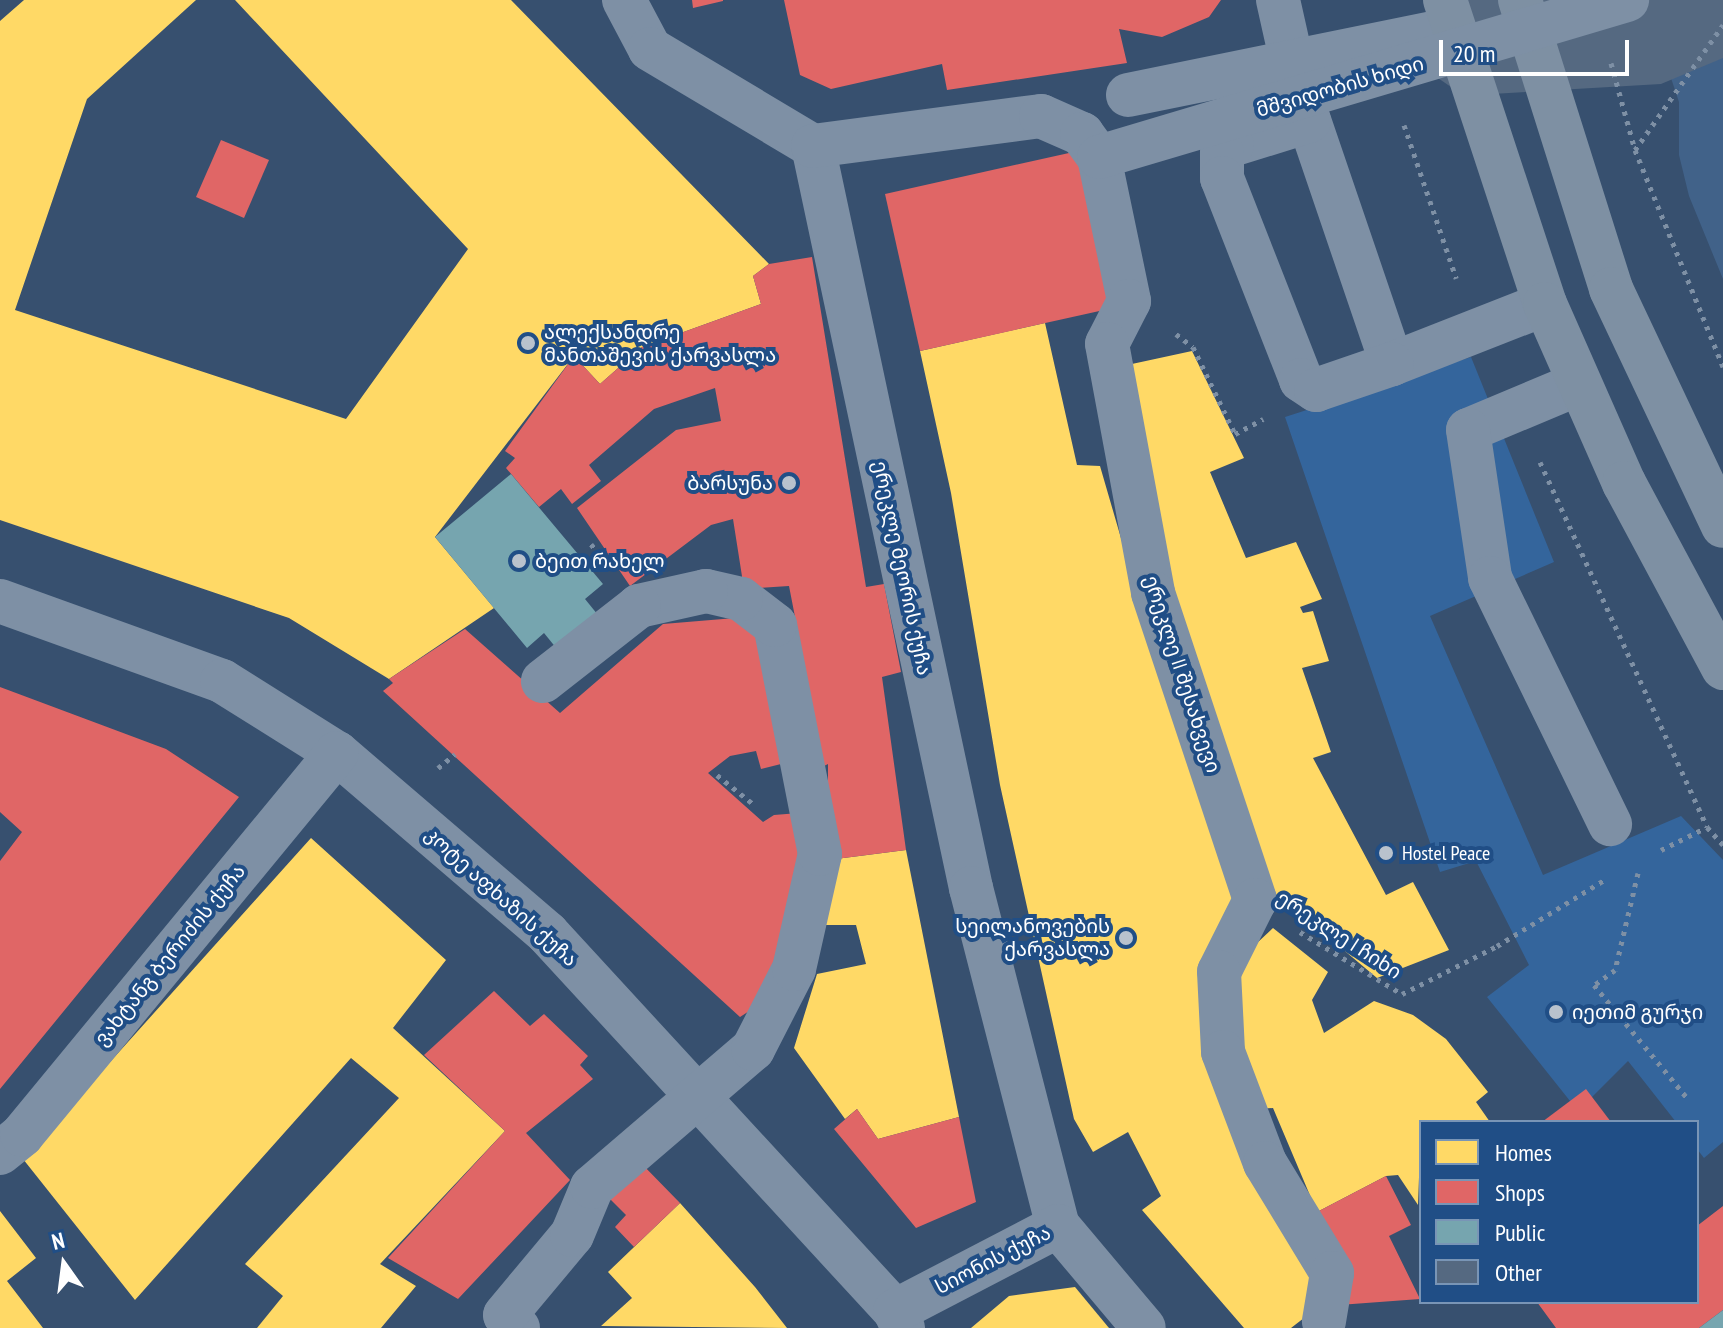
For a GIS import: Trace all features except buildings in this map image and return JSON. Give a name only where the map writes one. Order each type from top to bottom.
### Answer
[{"type":"highway","points":[[1520,0],[1611,289],[1723,526]]},
{"type":"highway","points":[[1449,14],[1545,304],[1578,384],[1676,587],[1723,668]]},
{"type":"street","points":[[624,0],[650,49],[813,146],[1041,116],[1082,134],[1099,157]]},
{"type":"street","points":[[1278,0],[1309,121],[1392,364]]},
{"type":"street","name":"მშვიდობის ხიდი","points":[[1099,157],[1627,0]]},
{"type":"street","points":[[1128,95],[1291,60],[1449,14]]},
{"type":"street","points":[[1309,121],[1232,145],[1222,153],[1222,178],[1301,380],[1316,390],[1545,304]]},
{"type":"street","name":"ერეკლე მეორის ქუჩა","points":[[813,146],[971,888],[1058,1226]]},
{"type":"street","name":"ერეკლე II შესახვევი","points":[[1099,157],[1129,301],[1107,344],[1153,593],[1255,900]]},
{"type":"street","points":[[1578,384],[1468,430],[1490,578],[1610,824]]},
{"type":"street","points":[[518,1328],[505,1315],[572,1235],[592,1187],[753,1049],[787,982],[811,904],[820,854],[775,625],[741,599],[706,591],[672,596],[639,606],[543,681]]},
{"type":"street","name":"კოტე აფხაზის ქუჩა","points":[[0,601],[222,681],[337,753],[547,933],[698,1094],[899,1319]]},
{"type":"street","name":"ვახტანგ ბერიძის ქუჩა","points":[[0,1153],[22,1135],[337,753]]},
{"type":"street","points":[[1255,900],[1219,972],[1223,1052],[1265,1163],[1332,1273],[1330,1326]]},
{"type":"street","name":"სიონის ქუჩა","points":[[899,1319],[1058,1226],[1144,1328]]},
{"type":"path","points":[[1635,150],[1723,25]]},
{"type":"path","points":[[1611,60],[1635,150],[1723,367]]},
{"type":"path","points":[[1193,347],[1235,434]]},
{"type":"path","points":[[438,768],[455,754]]},
{"type":"path","points":[[717,775],[748,804]]},
{"type":"path","points":[[1654,854],[1707,827]]},
{"type":"path","points":[[1641,860],[1615,970],[1594,985],[1687,1098]]},
{"type":"path","name":"ერეკლე I ჩიხი","points":[[1255,900],[1316,944],[1402,994],[1450,970],[1610,876]]},
{"type":"shaded area","points":[[1645,0],[1723,0],[1723,279],[1689,196],[1679,155],[1679,102]]},
{"type":"shaded area","points":[[1471,357],[1554,562],[1430,616],[1543,875],[1681,816],[1723,860],[1723,1142],[1704,1158],[1699,1152],[1699,1120],[1674,1120],[1628,1061],[1578,1111],[1487,997],[1529,965],[1476,861],[1440,872],[1285,417]]},
{"type":"place","name":"ალექსანდრე მანთაშევის ქარვასლა","points":[[528,343]]},
{"type":"place","name":"ბარსუნა","points":[[789,483]]},
{"type":"place","name":"ბეით რახელ","points":[[519,561]]},
{"type":"place","name":"Hostel Peace","points":[[1386,853]]},
{"type":"place","name":"სეილანოვების ქარვასლა","points":[[1126,938]]},
{"type":"place","name":"იეთიმ გურჯი","points":[[1556,1012]]}]
